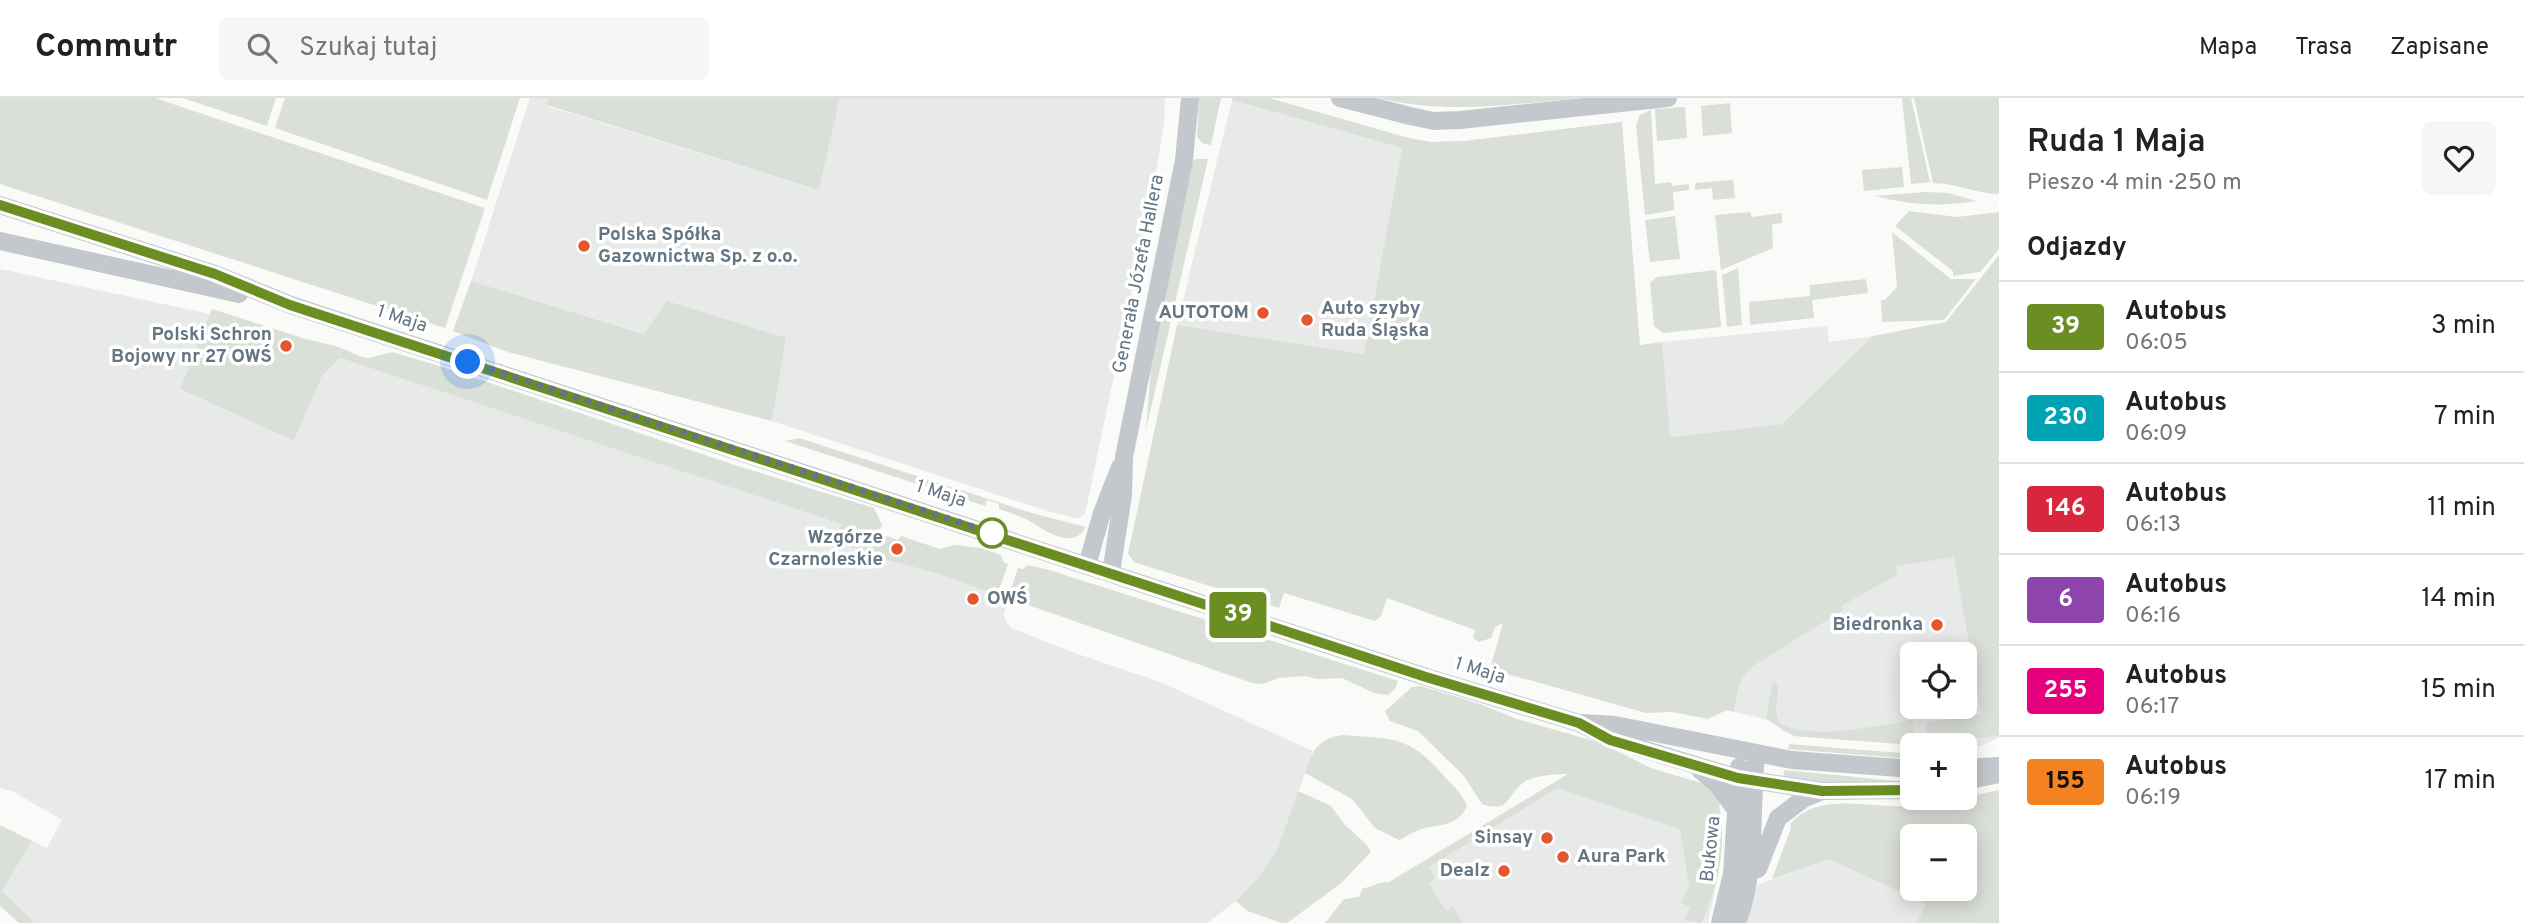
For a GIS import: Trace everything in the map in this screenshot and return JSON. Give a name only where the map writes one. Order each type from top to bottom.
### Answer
[{"type":"street","name":"Generała Józefa Hallera","points":[[1111,573],[1123,495],[1124,457],[1184,160],[1190,98]]},
{"type":"street","points":[[1340,98],[1434,121],[1668,98]]},
{"type":"street","name":"1 Maja","points":[[0,205],[215,274],[290,305],[1426,677],[1579,723],[1610,740],[1694,766],[1746,780],[1822,791],[1900,790]]},
{"type":"street","name":"1 Maja","points":[[0,241],[290,305]]},
{"type":"street","name":"Generała Józefa Hallera","points":[[1087,565],[1102,513],[1124,457]]},
{"type":"street","name":"1 Maja","points":[[1579,723],[1615,725],[1792,760],[1900,768]]},
{"type":"street","points":[[1746,780],[1748,753]]},
{"type":"street","points":[[1694,766],[1717,784],[1736,810]]},
{"type":"street","points":[[1977,767],[1999,766]]},
{"type":"street","points":[[1977,779],[1999,774]]},
{"type":"street","name":"Bukowa","points":[[1720,923],[1732,874],[1736,810],[1746,780]]},
{"type":"street","name":"Bukowa","points":[[1737,923],[1744,905],[1752,866],[1754,811],[1746,780]]},
{"type":"street","points":[[1744,905],[1778,818],[1803,799],[1822,791]]},
{"type":"shaded area","points":[[0,98],[155,98],[485,208],[445,328],[0,184]]},
{"type":"shaded area","points":[[183,98],[276,98],[267,126]]},
{"type":"shaded area","points":[[285,98],[520,98],[487,200],[275,128]]},
{"type":"shaded area","points":[[530,98],[549,98],[547,106],[819,190],[840,98],[1165,98],[1164,124],[1152,194],[1085,514],[1078,519],[1044,510],[772,421],[785,338],[645,334],[471,281]]},
{"type":"shaded area","points":[[549,98],[840,98],[819,190],[547,105]]},
{"type":"shaded area","points":[[1199,98],[1221,98],[1211,145],[1202,143],[1197,137]]},
{"type":"shaded area","points":[[1269,98],[1430,142],[1464,141],[1622,122],[1640,345],[1662,342],[1670,437],[1782,424],[1873,336],[1946,322],[1999,255],[1999,736],[1977,738],[1977,733],[1927,733],[1926,723],[1977,719],[1977,715],[1981,714],[1977,691],[1977,642],[1969,642],[1954,557],[1896,566],[1897,575],[1841,606],[1843,610],[1753,666],[1741,681],[1734,712],[1727,710],[1708,719],[1672,712],[1646,713],[1490,669],[1503,623],[1495,627],[1491,638],[1479,642],[1473,638],[1475,630],[1387,598],[1381,616],[1375,621],[1284,593],[1279,608],[1134,562],[1128,554],[1177,325],[1364,354],[1402,148],[1232,100]]},
{"type":"shaded area","points":[[1378,98],[1581,98],[1454,107]]},
{"type":"shaded area","points":[[1902,98],[1911,98],[1930,182],[1911,184]]},
{"type":"shaded area","points":[[1914,98],[1999,98],[1999,194],[1933,183]]},
{"type":"shaded area","points":[[1232,100],[1402,148],[1364,354],[1177,325]]},
{"type":"shaded area","points":[[1730,103],[1732,133],[1703,136],[1701,106]]},
{"type":"shaded area","points":[[1685,107],[1687,138],[1657,141],[1655,109]]},
{"type":"shaded area","points":[[1651,110],[1655,184],[1689,184],[1689,190],[1673,192],[1674,210],[1645,215],[1636,125],[1640,115]]},
{"type":"shaded area","points":[[1196,159],[1208,159],[1146,430],[1152,357],[1192,162]]},
{"type":"shaded area","points":[[1902,167],[1904,187],[1864,191],[1862,170]]},
{"type":"shaded area","points":[[1733,180],[1735,198],[1713,200],[1712,188],[1695,190],[1695,183]]},
{"type":"shaded area","points":[[1948,193],[1976,201],[1926,204],[1875,196]]},
{"type":"shaded area","points":[[1909,211],[1957,217],[1999,212],[1999,249],[1980,272],[1953,276],[1953,271],[1895,226]]},
{"type":"shaded area","points":[[1750,212],[1752,217],[1782,213],[1782,223],[1772,224],[1773,248],[1721,270],[1715,215]]},
{"type":"shaded area","points":[[1675,216],[1680,259],[1650,262],[1645,220]]},
{"type":"shaded area","points":[[1892,232],[1951,279],[1976,279],[1944,320],[1882,322],[1881,300],[1885,300],[1897,287]]},
{"type":"shaded area","points":[[1738,268],[1742,325],[1727,327],[1722,275]]},
{"type":"shaded area","points":[[0,269],[210,314],[180,389],[294,441],[322,376],[340,358],[841,524],[836,539],[866,554],[942,575],[1008,598],[1004,615],[1011,628],[1160,682],[1313,751],[1278,848],[1258,878],[1236,901],[1207,923],[35,923],[2,891],[32,841],[47,848],[62,820],[14,792],[0,788]]},
{"type":"shaded area","points":[[1716,270],[1721,327],[1663,333],[1654,326],[1650,283],[1657,277]]},
{"type":"shaded area","points":[[1866,279],[1868,293],[1812,300],[1814,318],[1750,325],[1749,302],[1810,296],[1810,285]]},
{"type":"shaded area","points":[[471,281],[644,334],[667,301],[786,338],[772,421],[508,352],[453,331]]},
{"type":"shaded area","points":[[212,309],[336,346],[362,357],[369,358],[392,352],[433,364],[738,466],[874,508],[882,525],[878,533],[898,540],[901,536],[940,549],[955,545],[980,548],[1001,555],[1003,562],[1008,564],[997,595],[942,575],[866,554],[836,539],[841,524],[340,358],[322,376],[294,441],[180,389]]},
{"type":"shaded area","points":[[1827,326],[1829,342],[1873,336],[1782,424],[1669,437],[1662,342]]},
{"type":"shaded area","points":[[799,438],[1035,514],[1086,527],[1073,538],[1058,536],[1026,519],[999,509],[999,504],[987,500],[985,506],[785,441]]},
{"type":"shaded area","points":[[1972,548],[1999,715],[1999,737],[1981,746],[1977,746],[1977,733],[1900,733],[1900,744],[1794,736],[1769,720],[1727,710],[1733,677],[1892,560]]},
{"type":"shaded area","points":[[1028,565],[1398,681],[1395,689],[1388,695],[1374,693],[1342,678],[1317,679],[1305,676],[1279,678],[1262,684],[1252,683],[1008,598],[1018,568],[1023,569]]},
{"type":"shaded area","points":[[1776,682],[1778,687],[1776,709],[1782,725],[1829,732],[1912,720],[1914,733],[1900,733],[1900,744],[1794,736],[1766,719],[1772,684]]},
{"type":"shaded area","points":[[1421,686],[1480,704],[1517,719],[1601,743],[1651,768],[1708,785],[1724,802],[1719,805],[1722,850],[1713,894],[1701,923],[1685,920],[1690,907],[1681,903],[1689,885],[1680,829],[1557,788],[1429,867],[1435,878],[1429,883],[1446,911],[1453,907],[1463,923],[1325,923],[1344,899],[1359,897],[1362,889],[1389,882],[1568,774],[1527,780],[1503,805],[1482,804],[1464,776],[1418,731],[1390,721],[1385,711],[1412,687]]},
{"type":"shaded area","points":[[1343,735],[1388,739],[1410,746],[1431,762],[1460,793],[1467,806],[1463,813],[1447,824],[1416,831],[1399,840],[1375,828],[1352,799],[1305,773],[1317,747],[1327,739]]},
{"type":"shaded area","points":[[1789,744],[1900,753],[1900,758],[1788,749]]},
{"type":"shaded area","points":[[1784,770],[1900,781],[1900,783],[1845,785],[1783,780]]},
{"type":"shaded area","name":"Aura Park","points":[[1570,773],[1673,802],[1719,870],[1708,923],[1463,923],[1386,888]]},
{"type":"shaded area","points":[[1999,790],[1999,923],[1916,923],[1926,904],[1920,901],[1977,901],[1977,824],[1900,824],[1900,892],[1829,859],[1772,879],[1791,823],[1803,813],[1833,804],[1900,807],[1900,810],[1977,810],[1977,795]]},
{"type":"shaded area","points":[[1298,791],[1331,806],[1371,852],[1340,884],[1287,923],[1282,923],[1247,911],[1236,901],[1258,878],[1278,848]]},
{"type":"shaded area","points":[[0,825],[32,841],[2,891],[35,923],[19,923],[0,906]]},
{"type":"shaded area","points":[[1829,859],[1900,892],[1900,901],[1920,901],[1926,904],[1916,923],[1743,923],[1757,885]]},
{"type":"bus line","name":"39","points":[[0,205],[215,274],[290,305],[1426,677],[1579,723],[1610,740],[1694,766],[1779,786],[1822,791],[1900,792]]},
{"type":"place","name":"Polska Spółka Gazownictwa Sp. z o.o.","points":[[584,246]]},
{"type":"place","name":"AUTOTOM","points":[[1263,313]]},
{"type":"place","name":"Auto szyby Ruda Śląska","points":[[1307,320]]},
{"type":"place","name":"Polski Schron Bojowy nr 27 OWŚ","points":[[286,346]]},
{"type":"place","name":"Wzgórze Czarnoleskie","points":[[897,549]]},
{"type":"place","name":"OWŚ","points":[[973,599]]},
{"type":"place","name":"Biedronka","points":[[1937,625]]},
{"type":"place","name":"Sinsay","points":[[1547,838]]},
{"type":"place","name":"Aura Park","points":[[1563,857]]},
{"type":"place","name":"Dealz","points":[[1504,871]]},
{"type":"route","points":[[468,362],[992,533]]}]
